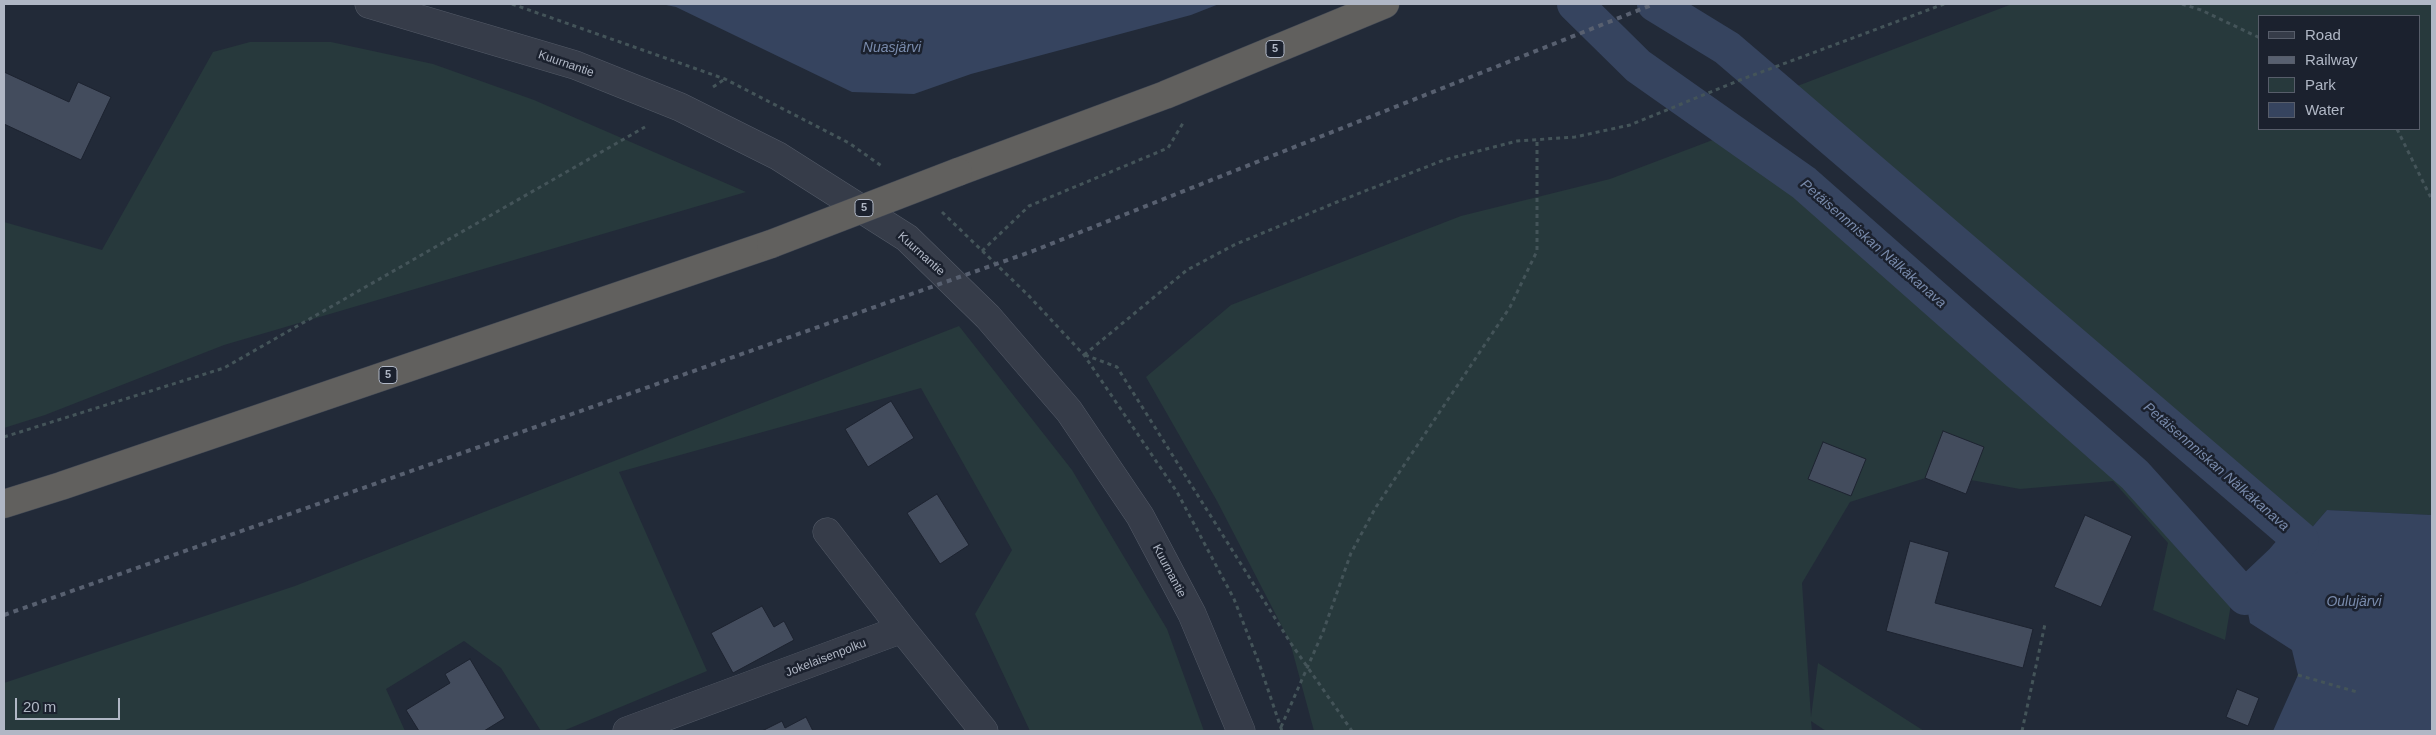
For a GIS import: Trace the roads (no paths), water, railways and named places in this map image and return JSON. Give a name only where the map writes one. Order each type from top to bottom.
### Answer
[{"type":"highway","name":"5","points":[[4,504],[80,480],[771,244],[1165,95],[1385,4]]},
{"type":"street","name":"Kuurnantie","points":[[369,4],[575,65],[680,107],[778,156],[907,238],[988,317],[1069,411],[1140,516],[1192,614],[1241,731]]},
{"type":"street","points":[[827,532],[984,731]]},
{"type":"street","name":"Jokelaisenpolku","points":[[627,731],[902,629]]},
{"type":"water","name":"Nuasjärvi","points":[[661,4],[1219,4],[1191,15],[971,74],[914,94],[852,92],[676,7]]},
{"type":"water","name":"Oulujärvi","points":[[2327,510],[2432,515],[2432,731],[2273,731],[2298,675],[2292,650],[2250,623],[2245,597],[2283,561]]},
{"type":"waterway","name":"Petäisennniskan Nälkäkanava","points":[[1575,4],[1638,66],[1804,183],[2135,475],[2245,597],[2283,561],[2301,540],[1727,48],[1655,4]]},
{"type":"railway","points":[[4,615],[1033,251],[1654,4]]}]
